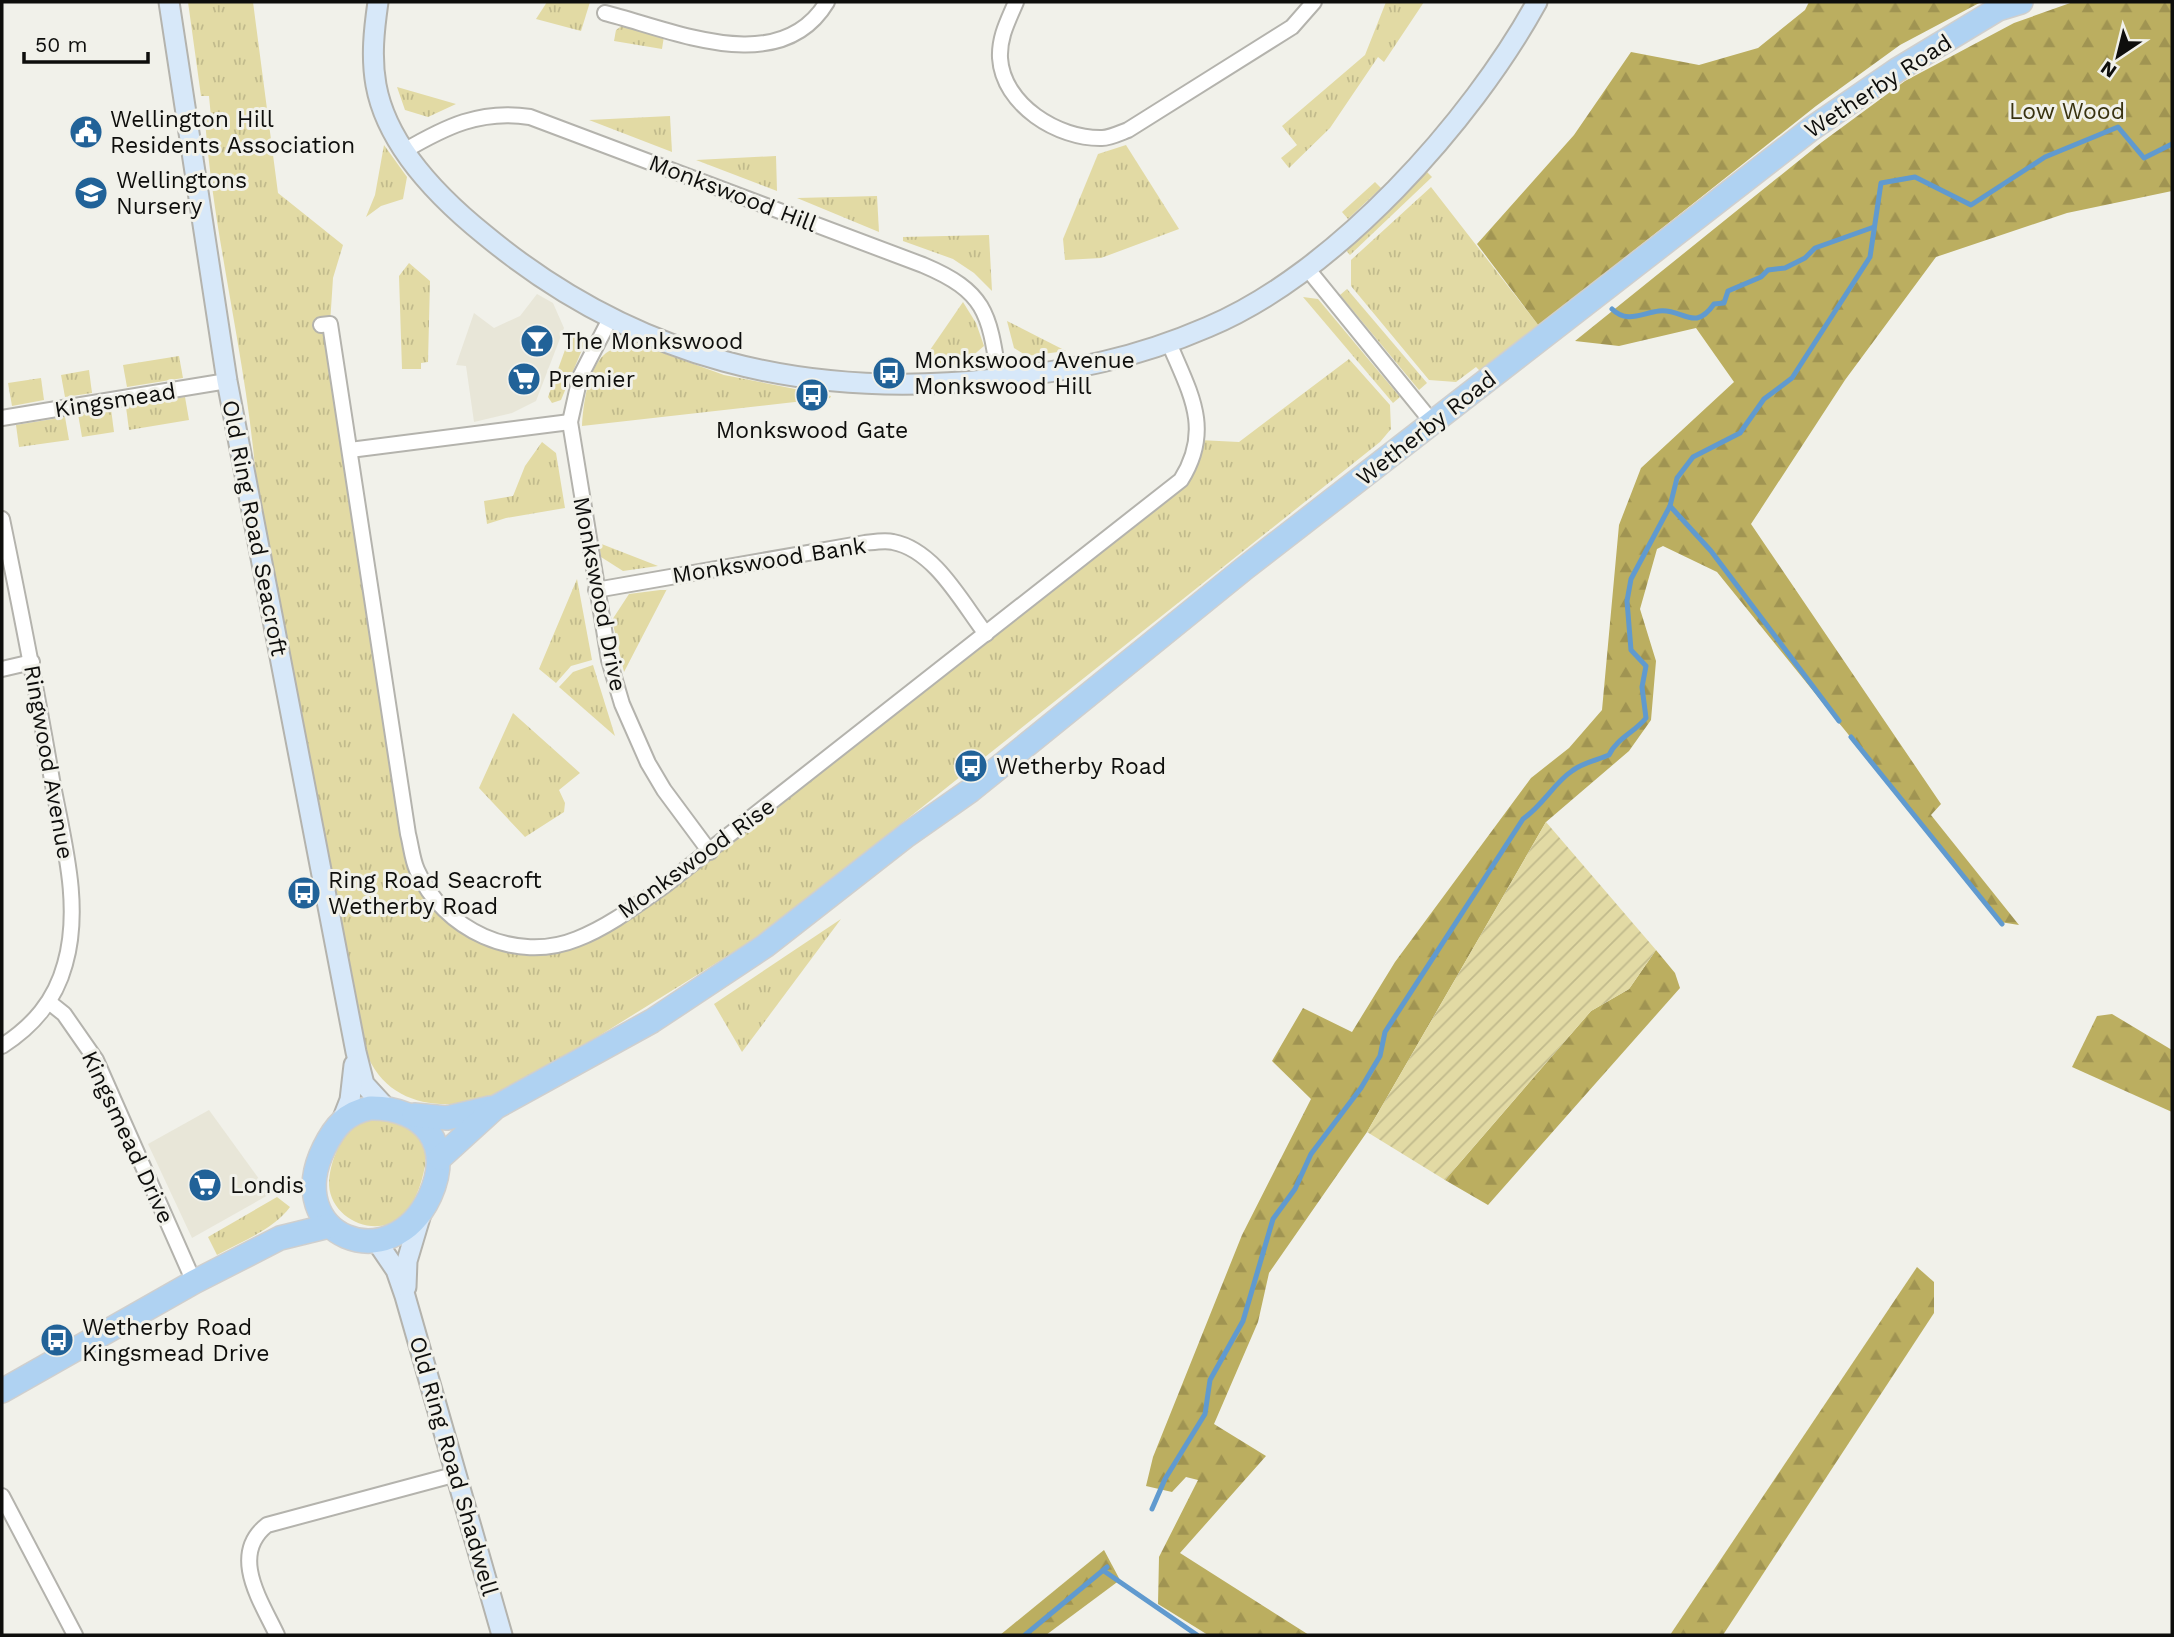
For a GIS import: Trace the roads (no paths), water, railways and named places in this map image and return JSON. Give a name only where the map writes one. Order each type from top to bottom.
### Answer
[{"type":"main road","name":"Old Ring Road Seacroft","points":[[169,2],[227,381],[356,1052],[364,1084],[386,1108]]},
{"type":"main road","points":[[378,2],[372,42],[376,88],[404,151],[455,211],[511,257],[556,288],[610,319],[730,363],[808,379],[886,386],[999,378],[1084,368],[1119,360],[1212,326],[1259,300],[1351,232],[1446,135],[1494,72],[1538,2]]},
{"type":"main road","name":"Wetherby Road","points":[[496,1107],[652,1021],[765,946],[907,835],[971,790],[1245,568],[1811,129],[1896,70],[1998,9],[2021,2]]},
{"type":"main road","name":"Old Ring Road Seacroft","points":[[343,1118],[350,1100],[356,1052]]},
{"type":"main road","points":[[414,1115],[432,1137],[440,1158],[436,1183],[421,1214],[405,1231],[377,1242],[348,1235],[329,1226],[317,1211],[313,1190],[314,1174],[322,1153],[343,1118],[356,1111],[386,1108],[414,1115],[447,1118],[496,1107]]},
{"type":"main road","points":[[440,1158],[496,1107]]},
{"type":"main road","points":[[280,1238],[313,1190]]},
{"type":"main road","name":"Old Ring Road Shadwell","points":[[405,1296],[407,1261],[421,1214]]},
{"type":"main road","points":[[2,1391],[194,1282],[280,1238],[329,1226]]},
{"type":"main road","name":"Old Ring Road Shadwell","points":[[377,1242],[396,1270],[405,1296],[502,1635]]},
{"type":"street","points":[[605,13],[714,41],[752,46],[777,42],[799,31],[827,2]]},
{"type":"street","points":[[1016,2],[1001,36],[1000,60],[1005,79],[1019,104],[1046,122],[1071,132],[1103,138],[1128,130],[1292,27],[1314,2]]},
{"type":"street","name":"Monkswood Hill","points":[[404,151],[464,120],[506,113],[530,117],[885,251],[952,277],[967,288],[988,320],[999,378]]},
{"type":"street","points":[[1306,267],[1432,422]]},
{"type":"street","name":"Monkswood Drive","points":[[610,319],[580,377],[570,422],[611,673],[634,735],[664,790],[710,852]]},
{"type":"street","name":"Monkswood Rise","points":[[321,325],[330,324],[408,834],[416,869],[437,903],[462,925],[488,940],[519,947],[547,948],[577,939],[601,927],[710,852],[1181,480],[1194,460],[1199,440],[1197,417],[1169,343]]},
{"type":"street","name":"Kingsmead","points":[[2,418],[227,381]]},
{"type":"street","points":[[351,450],[570,422]]},
{"type":"street","name":"Ringwood Avenue","points":[[2,519],[32,662],[72,890],[66,962],[49,1002],[29,1026],[2,1046]]},
{"type":"street","name":"Monkswood Bank","points":[[596,590],[865,543],[893,542],[916,551],[935,568],[986,634]]},
{"type":"street","points":[[2,669],[32,662]]},
{"type":"street","name":"Kingsmead Drive","points":[[49,1002],[64,1014],[96,1060],[194,1282]]},
{"type":"street","points":[[277,1635],[249,1569],[250,1544],[257,1533],[267,1525],[457,1474]]},
{"type":"street","points":[[2,1496],[75,1635]]},
{"type":"waterway","points":[[1152,1509],[1165,1479],[1205,1414],[1210,1380],[1243,1321],[1273,1219],[1295,1189],[1311,1154],[1361,1088],[1380,1056],[1385,1032],[1523,819],[1566,776],[1580,766],[1609,755],[1616,744],[1646,718],[1642,687],[1646,666],[1631,650],[1627,601],[1631,579],[1670,506],[1677,478],[1693,457],[1740,433],[1764,399],[1792,378],[1870,257],[1881,183],[1915,177],[1971,205],[2045,157],[2118,127],[2144,158],[2172,144]]},
{"type":"waterway","points":[[1612,309],[1629,317],[1659,311],[1700,317],[1714,304],[1724,303],[1728,291],[1761,277],[1768,270],[1785,268],[1805,258],[1815,248],[1874,227]]},
{"type":"waterway","points":[[1670,506],[1711,551],[1839,721]]},
{"type":"waterway","points":[[1851,737],[2002,924]]},
{"type":"waterway","points":[[1025,1635],[1107,1567]]},
{"type":"waterway","points":[[1104,1571],[1197,1635]]},
{"type":"place","name":"Wellington Hill Residents Association","points":[[86,132]]},
{"type":"place","name":"Wellingtons Nursery","points":[[91,193]]},
{"type":"place","name":"The Monkswood","points":[[537,341]]},
{"type":"place","name":"Monkswood Avenue Monkswood Hill","points":[[889,373]]},
{"type":"place","name":"Premier","points":[[524,379]]},
{"type":"place","name":"Monkswood Gate","points":[[812,395]]},
{"type":"place","name":"Wetherby Road","points":[[971,766]]},
{"type":"place","name":"Ring Road Seacroft Wetherby Road","points":[[304,893]]},
{"type":"place","name":"Londis","points":[[205,1185]]},
{"type":"place","name":"Wetherby Road Kingsmead Drive","points":[[57,1340]]},
{"type":"park label","name":"Low Wood","points":[[2067,111]]}]
